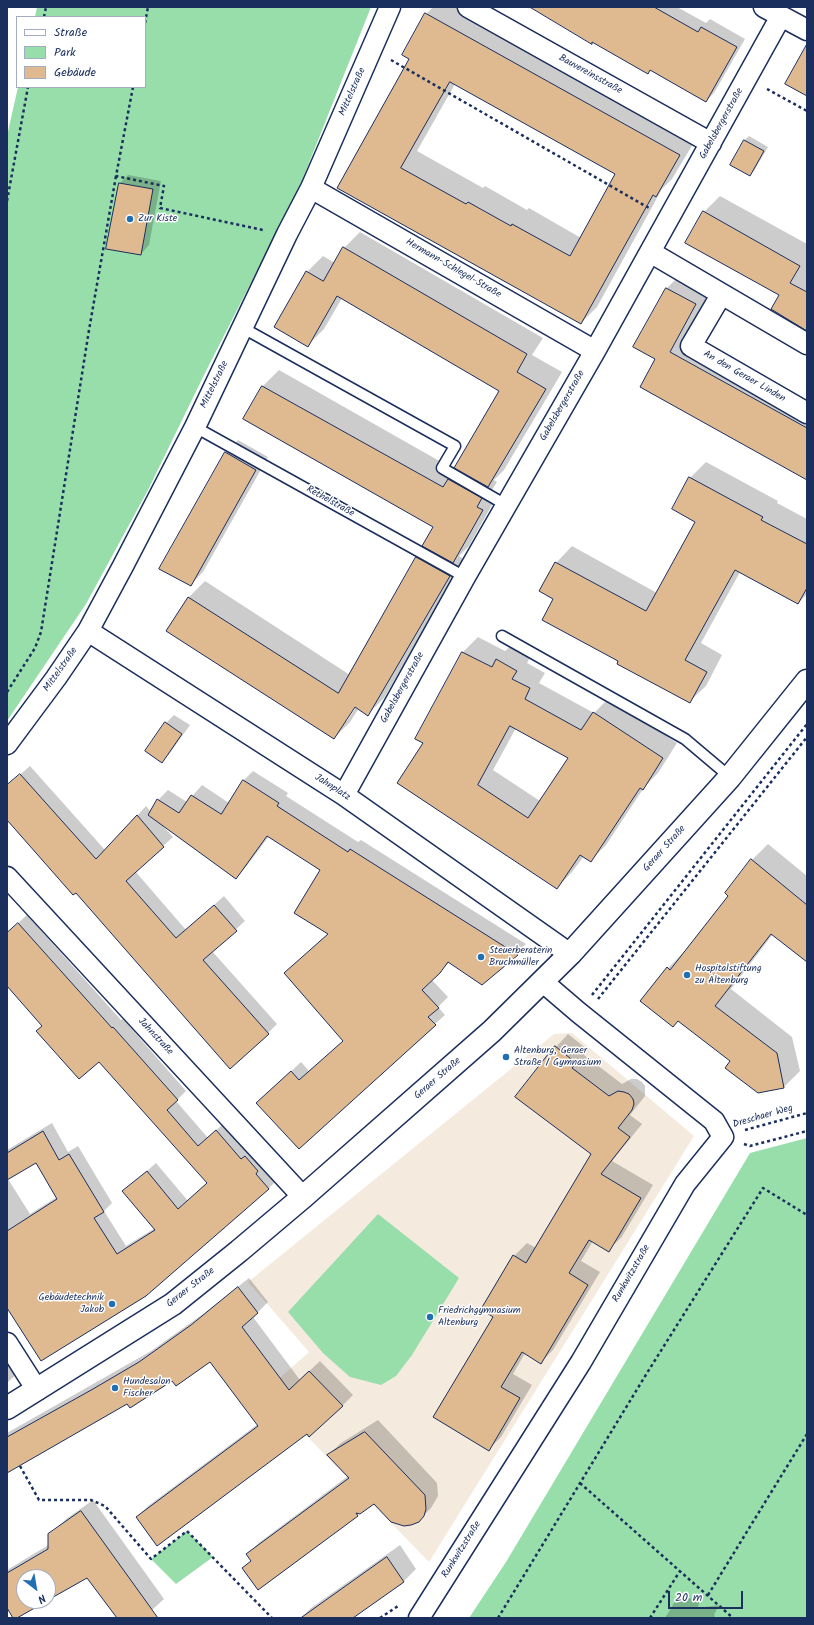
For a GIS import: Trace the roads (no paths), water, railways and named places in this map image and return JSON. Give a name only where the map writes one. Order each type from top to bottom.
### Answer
[{"type":"main road","name":"Geraer Straße","points":[[7,1408],[38,1390],[173,1304],[303,1197],[492,1031],[570,954],[730,776],[807,681]]},
{"type":"street","name":"Mittelstraße","points":[[7,744],[56,678],[88,631],[195,427],[287,234],[311,188],[390,7]]},
{"type":"street","name":"Bauvereinsstraße","points":[[468,7],[711,143]]},
{"type":"street","name":"Gabelsbergerstraße","points":[[344,795],[465,577],[595,351],[747,78],[773,12]]},
{"type":"street","points":[[773,12],[807,30]]},
{"type":"street","name":"Hermann-Schlegel-Straße","points":[[311,188],[595,351]]},
{"type":"street","points":[[650,252],[721,295],[807,344]]},
{"type":"street","name":"An den Geraer Linden","points":[[721,295],[691,346],[807,412]]},
{"type":"street","name":"Jahnplatz","points":[[88,631],[344,795],[570,954]]},
{"type":"street","name":"Jahnstraße","points":[[7,877],[303,1197]]},
{"type":"street","name":"Runkwitzstraße","points":[[419,1618],[582,1362],[685,1184],[723,1136],[714,1121],[543,982]]},
{"type":"street","points":[[7,1343],[38,1390]]},
{"type":"lane","points":[[243,328],[455,446],[442,468],[506,505]]},
{"type":"lane","name":"Rethelstraße","points":[[195,427],[465,577]]},
{"type":"lane","points":[[502,636],[685,739],[730,776]]},
{"type":"place","name":"Zur Kiste","points":[[130,219]]},
{"type":"place","name":"Steuerberaterin Bruchmüller","points":[[481,957]]},
{"type":"place","name":"Hospitalstiftung zu Altenburg","points":[[687,975]]},
{"type":"place","name":"Altenburg, Geraer Straße / Gymnasium","points":[[506,1057]]},
{"type":"place","name":"Gebäudetechnik Jakob","points":[[112,1304]]},
{"type":"place","name":"Friedrichgymnasium Altenburg","points":[[430,1317]]},
{"type":"place","name":"Hundesalon Fischer","points":[[115,1388]]}]
